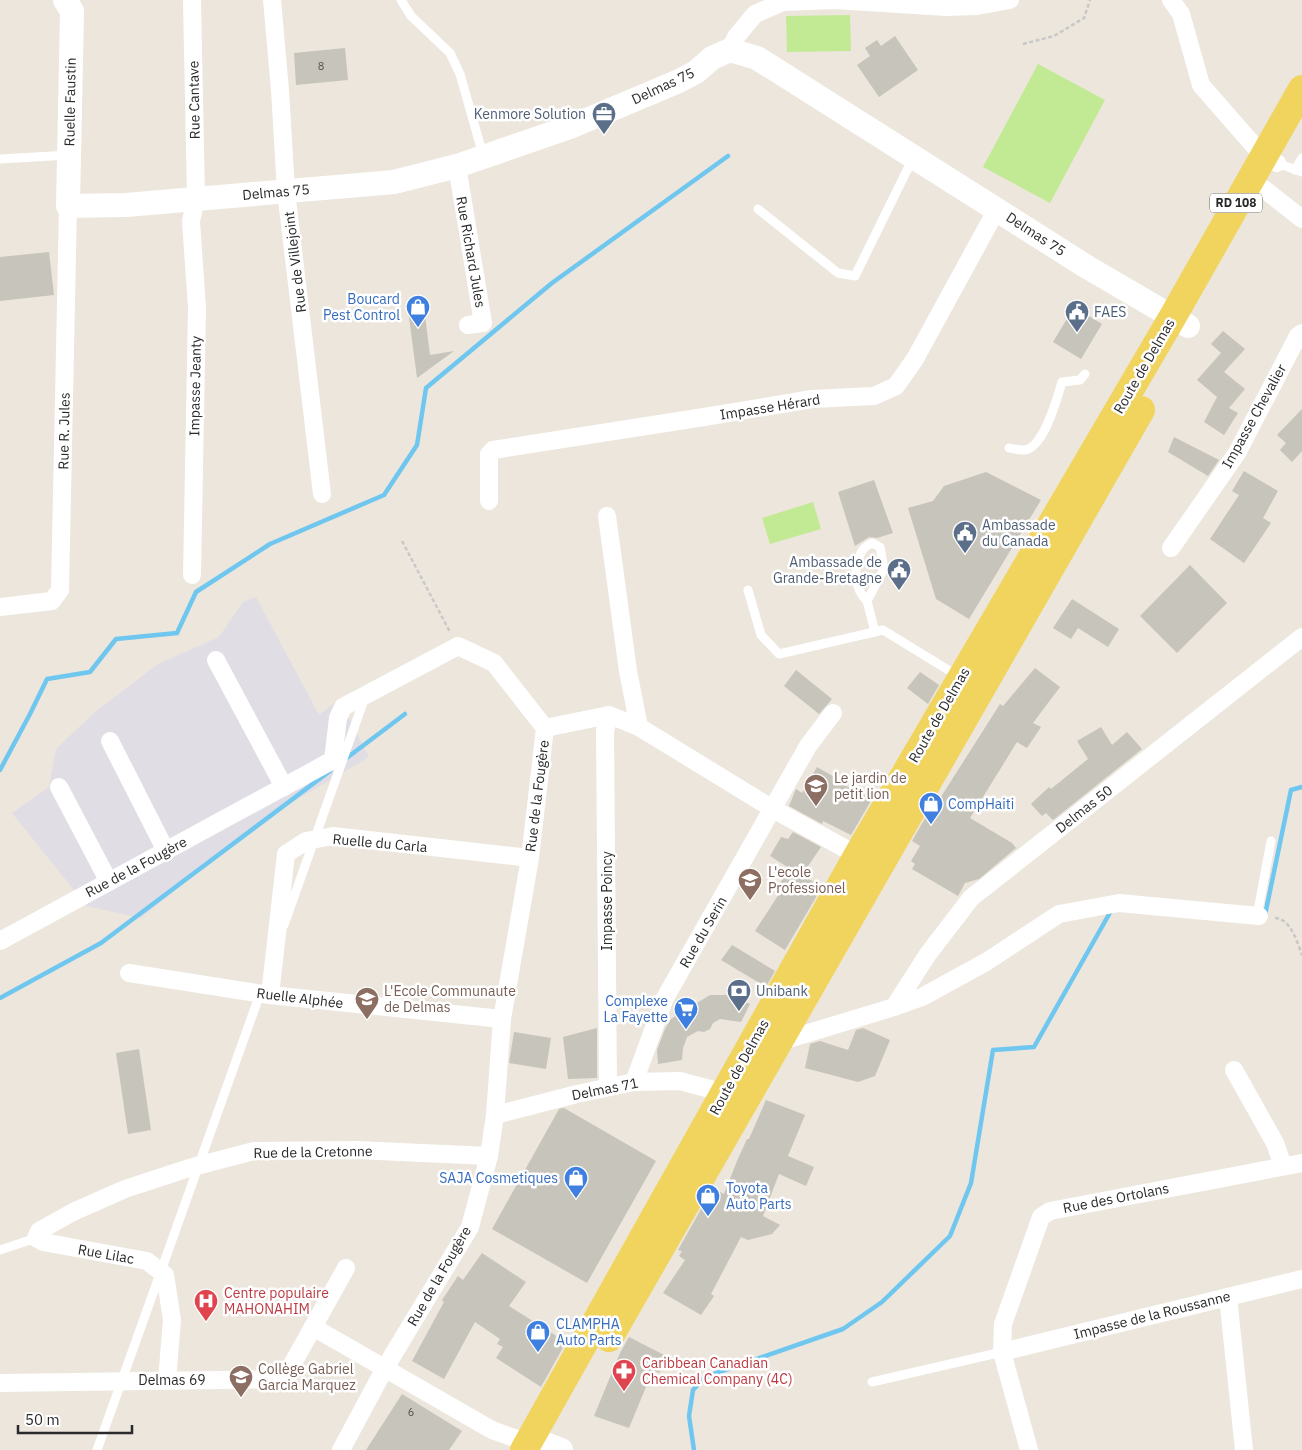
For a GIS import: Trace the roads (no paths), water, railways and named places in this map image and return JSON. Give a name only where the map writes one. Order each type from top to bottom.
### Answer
[{"type":"main road","name":"Route de Delmas","points":[[541,1448],[735,1096],[868,861],[1180,322],[1264,189],[1288,164],[1302,89]]},
{"type":"main road","name":"Route de Delmas","points":[[1180,322],[1288,164],[1302,120]]},
{"type":"main road","name":"Route de Delmas","points":[[735,1096],[779,1042],[868,861]]},
{"type":"street","name":"Ruelle Faustin","points":[[66,0],[72,11],[68,206]]},
{"type":"street","name":"Rue Cantave","points":[[192,0],[196,199]]},
{"type":"street","name":"Rue de Villejoint","points":[[272,0],[286,191],[322,494]]},
{"type":"street","points":[[730,50],[736,36],[755,14],[783,2],[835,0],[946,7],[977,6],[1010,0]]},
{"type":"street","points":[[1171,0],[1181,14],[1201,85],[1288,164]]},
{"type":"street","name":"Delmas 75","points":[[68,206],[196,199],[394,182],[484,158],[570,127],[679,81],[696,72],[712,58],[730,50],[756,58],[1087,267],[1180,322]]},
{"type":"street","name":"Rue Richard Jules","points":[[456,166],[483,322],[468,325]]},
{"type":"street","points":[[1264,189],[1302,219]]},
{"type":"street","name":"Impasse Jeanty","points":[[192,575],[197,308],[191,221],[196,199]]},
{"type":"street","name":"Rue R. Jules","points":[[0,607],[52,601],[60,590],[68,206]]},
{"type":"street","name":"Impasse Hérard","points":[[489,501],[489,454],[493,450],[704,418],[812,399],[874,396],[896,386],[915,359],[997,209]]},
{"type":"street","name":"Impasse Chevalier","points":[[1170,548],[1237,453],[1298,336],[1302,334]]},
{"type":"street","points":[[607,516],[628,671],[639,727]]},
{"type":"street","name":"Delmas 50","points":[[894,1007],[928,954],[971,898],[1302,636]]},
{"type":"street","name":"Rue de la Fougère","points":[[0,941],[333,760],[338,718],[343,707],[458,646],[494,663],[545,728],[530,858],[502,1019],[495,1115],[489,1156],[470,1227],[385,1368],[342,1450]]},
{"type":"street","points":[[216,660],[284,787]]},
{"type":"street","name":"Rue du Serin","points":[[634,1082],[665,998],[808,746],[833,713]]},
{"type":"street","points":[[545,728],[609,715],[639,727],[773,809],[868,861]]},
{"type":"street","name":"Impasse Poincy","points":[[608,1087],[605,731],[609,715]]},
{"type":"street","points":[[110,741],[166,850]]},
{"type":"street","points":[[59,787],[109,882]]},
{"type":"street","name":"Ruelle du Carla","points":[[270,995],[286,854],[306,842],[333,836],[530,858]]},
{"type":"street","points":[[779,1042],[922,997],[986,962],[1059,914],[1119,903],[1258,916]]},
{"type":"street","name":"Ruelle Alphée","points":[[129,972],[270,995],[502,1019]]},
{"type":"street","points":[[1234,1070],[1275,1143],[1283,1166]]},
{"type":"street","name":"Delmas 71","points":[[495,1115],[634,1082],[680,1081],[735,1096]]},
{"type":"street","name":"Rue de la Cretonne","points":[[36,1238],[39,1231],[125,1189],[188,1168],[254,1151],[356,1150],[489,1156]]},
{"type":"street","name":"Rue des Ortolans","points":[[1029,1450],[1002,1352],[1003,1324],[1041,1218],[1050,1211],[1302,1163]]},
{"type":"street","name":"Rue Lilac","points":[[36,1238],[42,1242],[147,1261],[165,1275],[172,1320],[168,1380]]},
{"type":"street","name":"Delmas 69","points":[[0,1383],[284,1379],[346,1268]]},
{"type":"street","name":"Impasse de la Roussanne","points":[[1002,1352],[1302,1279]]},
{"type":"street","points":[[1228,1297],[1244,1450]]},
{"type":"street","points":[[314,1327],[492,1430],[541,1448]]},
{"type":"lane","points":[[401,0],[411,16],[450,53],[460,74],[484,158]]},
{"type":"lane","points":[[0,159],[69,155]]},
{"type":"lane","points":[[758,209],[838,273],[855,276],[913,158]]},
{"type":"lane","points":[[1009,448],[1025,450],[1035,444],[1054,410],[1062,382],[1080,380],[1085,374]]},
{"type":"lane","points":[[867,601],[884,569],[880,547],[872,543],[863,549],[857,566],[857,581],[861,595],[867,601],[875,632]]},
{"type":"lane","points":[[748,590],[761,635],[779,654],[884,630],[970,684]]},
{"type":"lane","points":[[97,1450],[366,695]]},
{"type":"lane","points":[[1258,916],[1271,841]]},
{"type":"lane","points":[[0,1250],[36,1238]]},
{"type":"lane","points":[[872,1382],[1002,1352]]},
{"type":"waterway","points":[[0,770],[47,679],[90,672],[116,639],[177,633],[196,592],[270,544],[384,495],[417,445],[426,388],[552,283],[728,156]]},
{"type":"waterway","points":[[344,760],[405,714]]},
{"type":"waterway","points":[[0,998],[101,943],[330,771]]},
{"type":"waterway","points":[[1265,915],[1291,790],[1302,787]]},
{"type":"waterway","points":[[694,1450],[689,1416],[693,1390],[705,1377],[843,1329],[882,1302],[950,1236],[971,1183],[993,1050],[1034,1047],[1112,909]]},
{"type":"place","name":"Kenmore Solution","points":[[604,135]]},
{"type":"place","name":"Boucard Pest Control","points":[[418,328]]},
{"type":"place","name":"FAES","points":[[1077,333]]},
{"type":"place","name":"Ambassade du Canada","points":[[965,554]]},
{"type":"place","name":"Ambassade de Grande-Bretagne","points":[[899,591]]},
{"type":"place","name":"Le jardin de petit lion","points":[[816,807]]},
{"type":"place","name":"CompHaiti","points":[[931,825]]},
{"type":"place","name":"L'ecole Professionel","points":[[750,901]]},
{"type":"place","name":"Unibank","points":[[739,1012]]},
{"type":"place","name":"L'Ecole Communaute de Delmas","points":[[367,1020]]},
{"type":"place","name":"Complexe La Fayette","points":[[686,1030]]},
{"type":"place","name":"SAJA Cosmetiques","points":[[576,1199]]},
{"type":"place","name":"Toyota Auto Parts","points":[[708,1217]]},
{"type":"place","name":"Centre populaire MAHONAHIM","points":[[206,1322]]},
{"type":"place","name":"CLAMPHA Auto Parts","points":[[538,1353]]},
{"type":"place","name":"Caribbean Canadian Chemical Company (4C)","points":[[624,1392]]},
{"type":"place","name":"Collège Gabriel Garcia Marquez","points":[[241,1398]]}]
